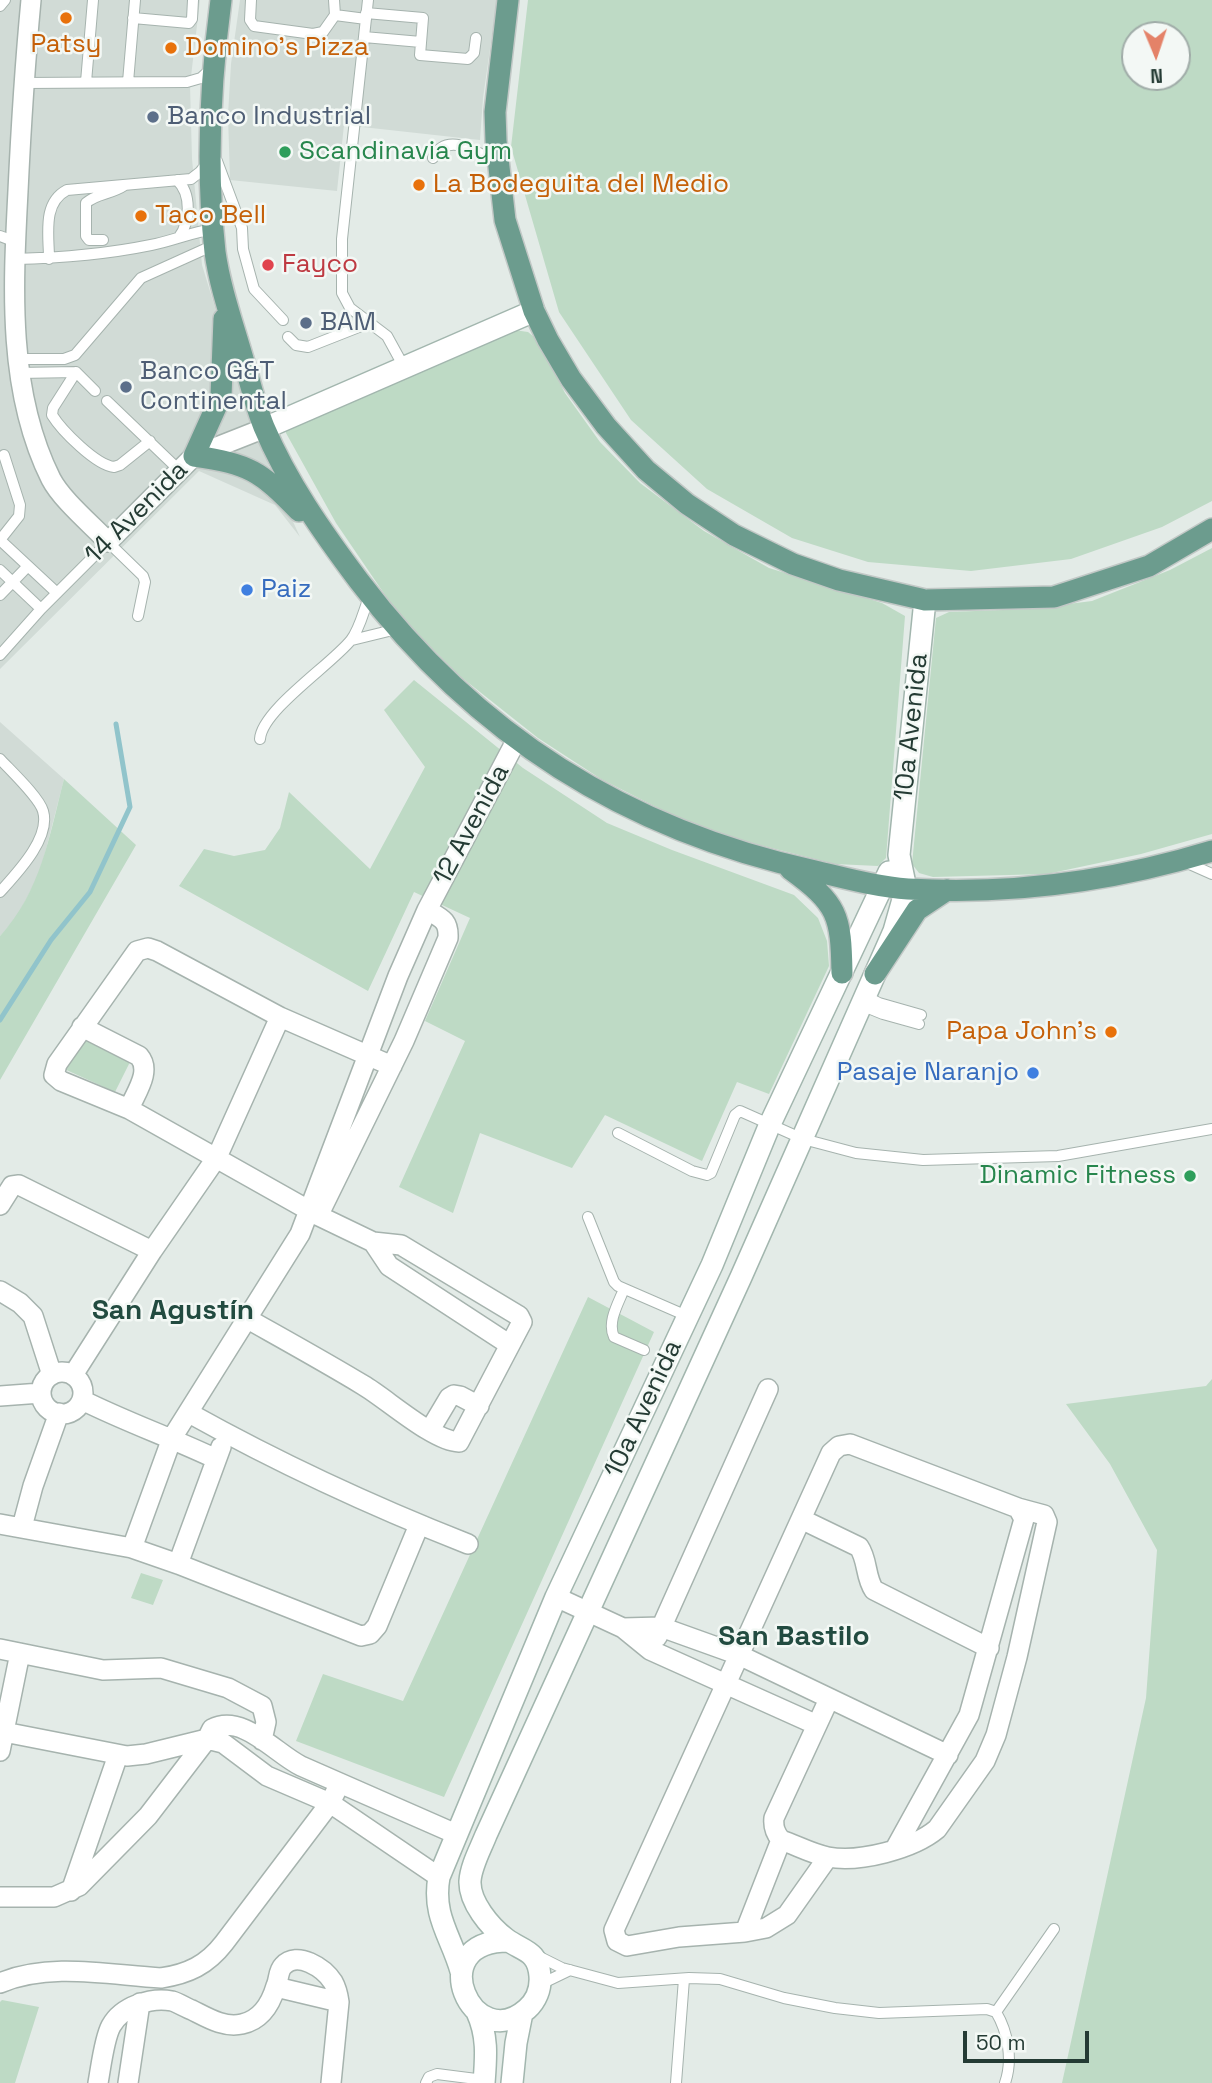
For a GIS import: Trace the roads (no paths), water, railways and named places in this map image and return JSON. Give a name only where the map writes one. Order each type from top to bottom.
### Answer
[{"type":"main road","points":[[220,0],[212,68],[210,150],[214,237],[225,296],[265,428],[293,484],[332,545],[397,629],[447,681],[517,739],[601,793],[641,814],[683,833],[782,864],[881,886],[947,890],[1061,884],[1182,860],[1212,850]]},
{"type":"main road","points":[[508,0],[495,111],[498,165],[505,220],[534,311],[571,379],[606,426],[646,470],[687,504],[734,535],[793,564],[839,580],[925,600],[1054,597],[1149,566],[1212,529]]},
{"type":"main road","points":[[225,296],[223,386],[217,407],[187,463],[230,462],[263,475],[332,545]]},
{"type":"main road","points":[[782,864],[817,889],[830,906],[840,930],[842,973]]},
{"type":"main road","points":[[875,974],[917,910],[947,890]]},
{"type":"street","points":[[31,0],[10,245],[24,402],[52,481],[108,542]]},
{"type":"street","name":"14 Avenida","points":[[108,542],[187,463],[534,311]]},
{"type":"street","name":"10a Avenida","points":[[508,1941],[491,1926],[475,1901],[470,1888],[471,1873],[741,1278],[894,932],[906,889],[899,855],[925,600]]},
{"type":"street","name":"12 Avenida","points":[[314,1213],[398,976],[427,910],[517,739]]},
{"type":"street","name":"10a Avenida","points":[[461,1971],[455,1948],[439,1916],[436,1890],[439,1877],[556,1597],[712,1265],[769,1124],[881,886],[899,855]]},
{"type":"street","name":"12 Avenida","points":[[404,1041],[448,938],[448,927],[442,919],[427,910]]},
{"type":"street","points":[[246,1318],[366,1386],[452,1442],[459,1442],[522,1322],[519,1316],[401,1245],[373,1242],[314,1213],[129,1109],[61,1081],[54,1075],[57,1065],[137,951],[148,948],[280,1017],[392,1066]]},
{"type":"street","points":[[73,1375],[152,1251],[217,1157],[280,1017]]},
{"type":"street","points":[[82,1027],[139,1056],[144,1062],[146,1070],[129,1109]]},
{"type":"street","points":[[132,1548],[173,1438],[314,1213],[404,1041],[377,1030]]},
{"type":"street","points":[[0,1205],[12,1186],[19,1185],[152,1251]]},
{"type":"street","points":[[373,1242],[390,1266],[510,1345]]},
{"type":"street","points":[[712,1265],[741,1278]]},
{"type":"street","points":[[0,1291],[20,1303],[33,1316],[52,1375]]},
{"type":"street","points":[[52,1375],[73,1375],[82,1387],[82,1400],[73,1411],[59,1413],[45,1405],[41,1393],[46,1380],[52,1375]]},
{"type":"street","points":[[650,1650],[768,1389]]},
{"type":"street","points":[[0,1396],[41,1393]]},
{"type":"street","points":[[430,1430],[449,1398],[454,1395],[479,1406]]},
{"type":"street","points":[[82,1400],[123,1421],[173,1438],[216,1459]]},
{"type":"street","points":[[22,1527],[33,1486],[59,1413]]},
{"type":"street","points":[[189,1413],[226,1434],[419,1525],[468,1544]]},
{"type":"street","points":[[178,1564],[226,1434]]},
{"type":"street","points":[[828,1857],[787,1915],[766,1928],[679,1937],[627,1946],[617,1941],[614,1933],[831,1453],[843,1444],[850,1444],[1018,1508],[1044,1515],[1046,1531],[996,1735],[985,1761],[937,1829],[920,1842],[868,1855],[828,1857],[781,1840],[774,1831],[774,1818],[830,1699]]},
{"type":"street","points":[[895,1849],[969,1715],[1024,1524],[1018,1508]]},
{"type":"street","points":[[801,1520],[859,1547],[865,1556],[869,1582],[874,1590],[989,1648]]},
{"type":"street","points":[[0,1524],[132,1548],[361,1636],[370,1634],[377,1626],[419,1525]]},
{"type":"street","points":[[556,1597],[623,1628],[650,1650],[817,1725]]},
{"type":"street","points":[[623,1628],[661,1627],[739,1655],[948,1755]]},
{"type":"street","points":[[0,1649],[103,1670],[161,1668],[228,1688],[262,1706],[266,1722],[262,1740]]},
{"type":"street","points":[[20,1653],[7,1681],[2,1742],[118,1755],[146,1754],[207,1739],[223,1742],[267,1776],[330,1802],[439,1877]]},
{"type":"street","points":[[0,1897],[54,1897],[71,1891],[86,1881],[148,1816],[212,1729],[225,1724],[237,1726],[301,1766],[456,1834]]},
{"type":"street","points":[[71,1891],[118,1755]]},
{"type":"street","points":[[290,1786],[293,1773],[301,1766]]},
{"type":"street","points":[[0,1983],[22,1976],[54,1972],[161,1979],[199,1967],[217,1952],[330,1802],[340,1784]]},
{"type":"street","points":[[745,1932],[781,1840]]},
{"type":"street","points":[[484,2081],[486,2045],[482,2023],[463,1994],[461,1971],[468,1957],[479,1947],[493,1941],[508,1941],[529,1952],[540,1972],[537,1996],[522,2013],[512,2083]]},
{"type":"street","points":[[97,2083],[110,2027],[123,2011],[140,2003],[172,2001],[220,2024],[250,2022],[263,2013],[276,1987],[280,1968],[289,1961],[300,1961],[313,1964],[328,1976],[338,1993],[331,2083]]},
{"type":"street","points":[[276,1987],[339,2002]]},
{"type":"street","points":[[128,2083],[140,2003]]},
{"type":"street","points":[[477,2012],[499,2020],[522,2013]]},
{"type":"lane","points":[[0,6],[5,0]]},
{"type":"lane","points":[[86,82],[93,0]]},
{"type":"lane","points":[[128,82],[135,0]]},
{"type":"lane","points":[[133,18],[184,24],[192,19],[193,0]]},
{"type":"lane","points":[[251,0],[250,20],[254,26],[313,34],[323,32],[335,15],[334,0]]},
{"type":"lane","points":[[368,0],[342,239],[342,293],[350,308],[387,336],[404,367]]},
{"type":"lane","points":[[335,15],[423,18],[420,55],[468,58],[474,53],[476,38]]},
{"type":"lane","points":[[364,37],[421,42]]},
{"type":"lane","points":[[23,83],[187,82],[201,78],[212,68]]},
{"type":"lane","points":[[433,158],[438,148],[445,144],[473,148],[498,165]]},
{"type":"lane","points":[[49,258],[50,211],[57,196],[67,190],[195,177],[210,150]]},
{"type":"lane","points":[[210,150],[242,228],[243,249],[254,289],[283,320]]},
{"type":"lane","points":[[177,180],[185,189],[188,215],[186,229],[179,238]]},
{"type":"lane","points":[[103,240],[89,240],[86,236],[86,203],[93,196],[111,194],[125,185]]},
{"type":"lane","points":[[10,245],[49,258],[179,238],[197,231],[214,237]]},
{"type":"lane","points":[[19,366],[75,355],[141,278],[214,237]]},
{"type":"lane","points":[[288,337],[296,345],[308,347],[369,323]]},
{"type":"lane","points":[[19,366],[76,372],[95,391]]},
{"type":"lane","points":[[76,372],[53,408],[52,415],[98,462],[114,467],[120,465],[150,441]]},
{"type":"lane","points":[[107,401],[150,441],[187,463]]},
{"type":"lane","points":[[4,455],[20,505],[19,516],[0,540],[57,593]]},
{"type":"lane","points":[[108,542],[144,576],[138,615]]},
{"type":"lane","name":"14 Avenida","points":[[0,655],[41,609],[108,542]]},
{"type":"lane","points":[[0,595],[28,566]]},
{"type":"lane","points":[[0,570],[41,609]]},
{"type":"lane","points":[[260,739],[261,731],[282,705],[352,639],[370,595]]},
{"type":"lane","points":[[352,639],[397,629]]},
{"type":"lane","points":[[0,759],[29,790],[43,811],[41,835],[27,861],[0,892]]},
{"type":"lane","points":[[1182,860],[1212,874]]},
{"type":"lane","points":[[863,1000],[883,1014],[920,1019]]},
{"type":"lane","points":[[618,1133],[692,1171],[707,1175],[711,1173],[736,1113],[744,1112],[803,1139],[870,1155],[923,1160],[1058,1156],[1212,1129]]},
{"type":"lane","points":[[588,1217],[614,1282],[688,1317]]},
{"type":"lane","points":[[624,1289],[612,1321],[612,1334],[644,1350]]},
{"type":"lane","points":[[996,2012],[1054,1930]]},
{"type":"lane","points":[[529,1952],[570,1970],[618,1983],[720,1979],[784,1998],[879,2013],[987,2009],[996,2012],[1002,2021],[1007,2039],[1010,2063],[1005,2083]]},
{"type":"lane","points":[[540,1984],[570,1970]]},
{"type":"lane","points":[[676,2083],[684,1979]]},
{"type":"lane","points":[[426,2083],[429,2077],[437,2074],[484,2081]]},
{"type":"waterway","points":[[0,1020],[51,940],[90,892],[130,807],[116,724]]},
{"type":"place","name":"Patsy","points":[[66,18]]},
{"type":"place","name":"Domino's Pizza","points":[[171,48]]},
{"type":"place","name":"Banco Industrial","points":[[153,117]]},
{"type":"place","name":"Scandinavia Gym","points":[[285,152]]},
{"type":"place","name":"La Bodeguita del Medio","points":[[419,185]]},
{"type":"place","name":"Taco Bell","points":[[141,216]]},
{"type":"place","name":"Fayco","points":[[268,265]]},
{"type":"place","name":"BAM","points":[[306,323]]},
{"type":"place","name":"Banco G&T Continental","points":[[126,387]]},
{"type":"place","name":"Paiz","points":[[247,590]]},
{"type":"place","name":"Papa John's","points":[[1111,1032]]},
{"type":"place","name":"Pasaje Naranjo","points":[[1033,1073]]},
{"type":"place","name":"Dinamic Fitness","points":[[1190,1176]]},
{"type":"district","name":"San Agustín","points":[[173,1311]]},
{"type":"district","name":"San Bastilo","points":[[794,1637]]}]
